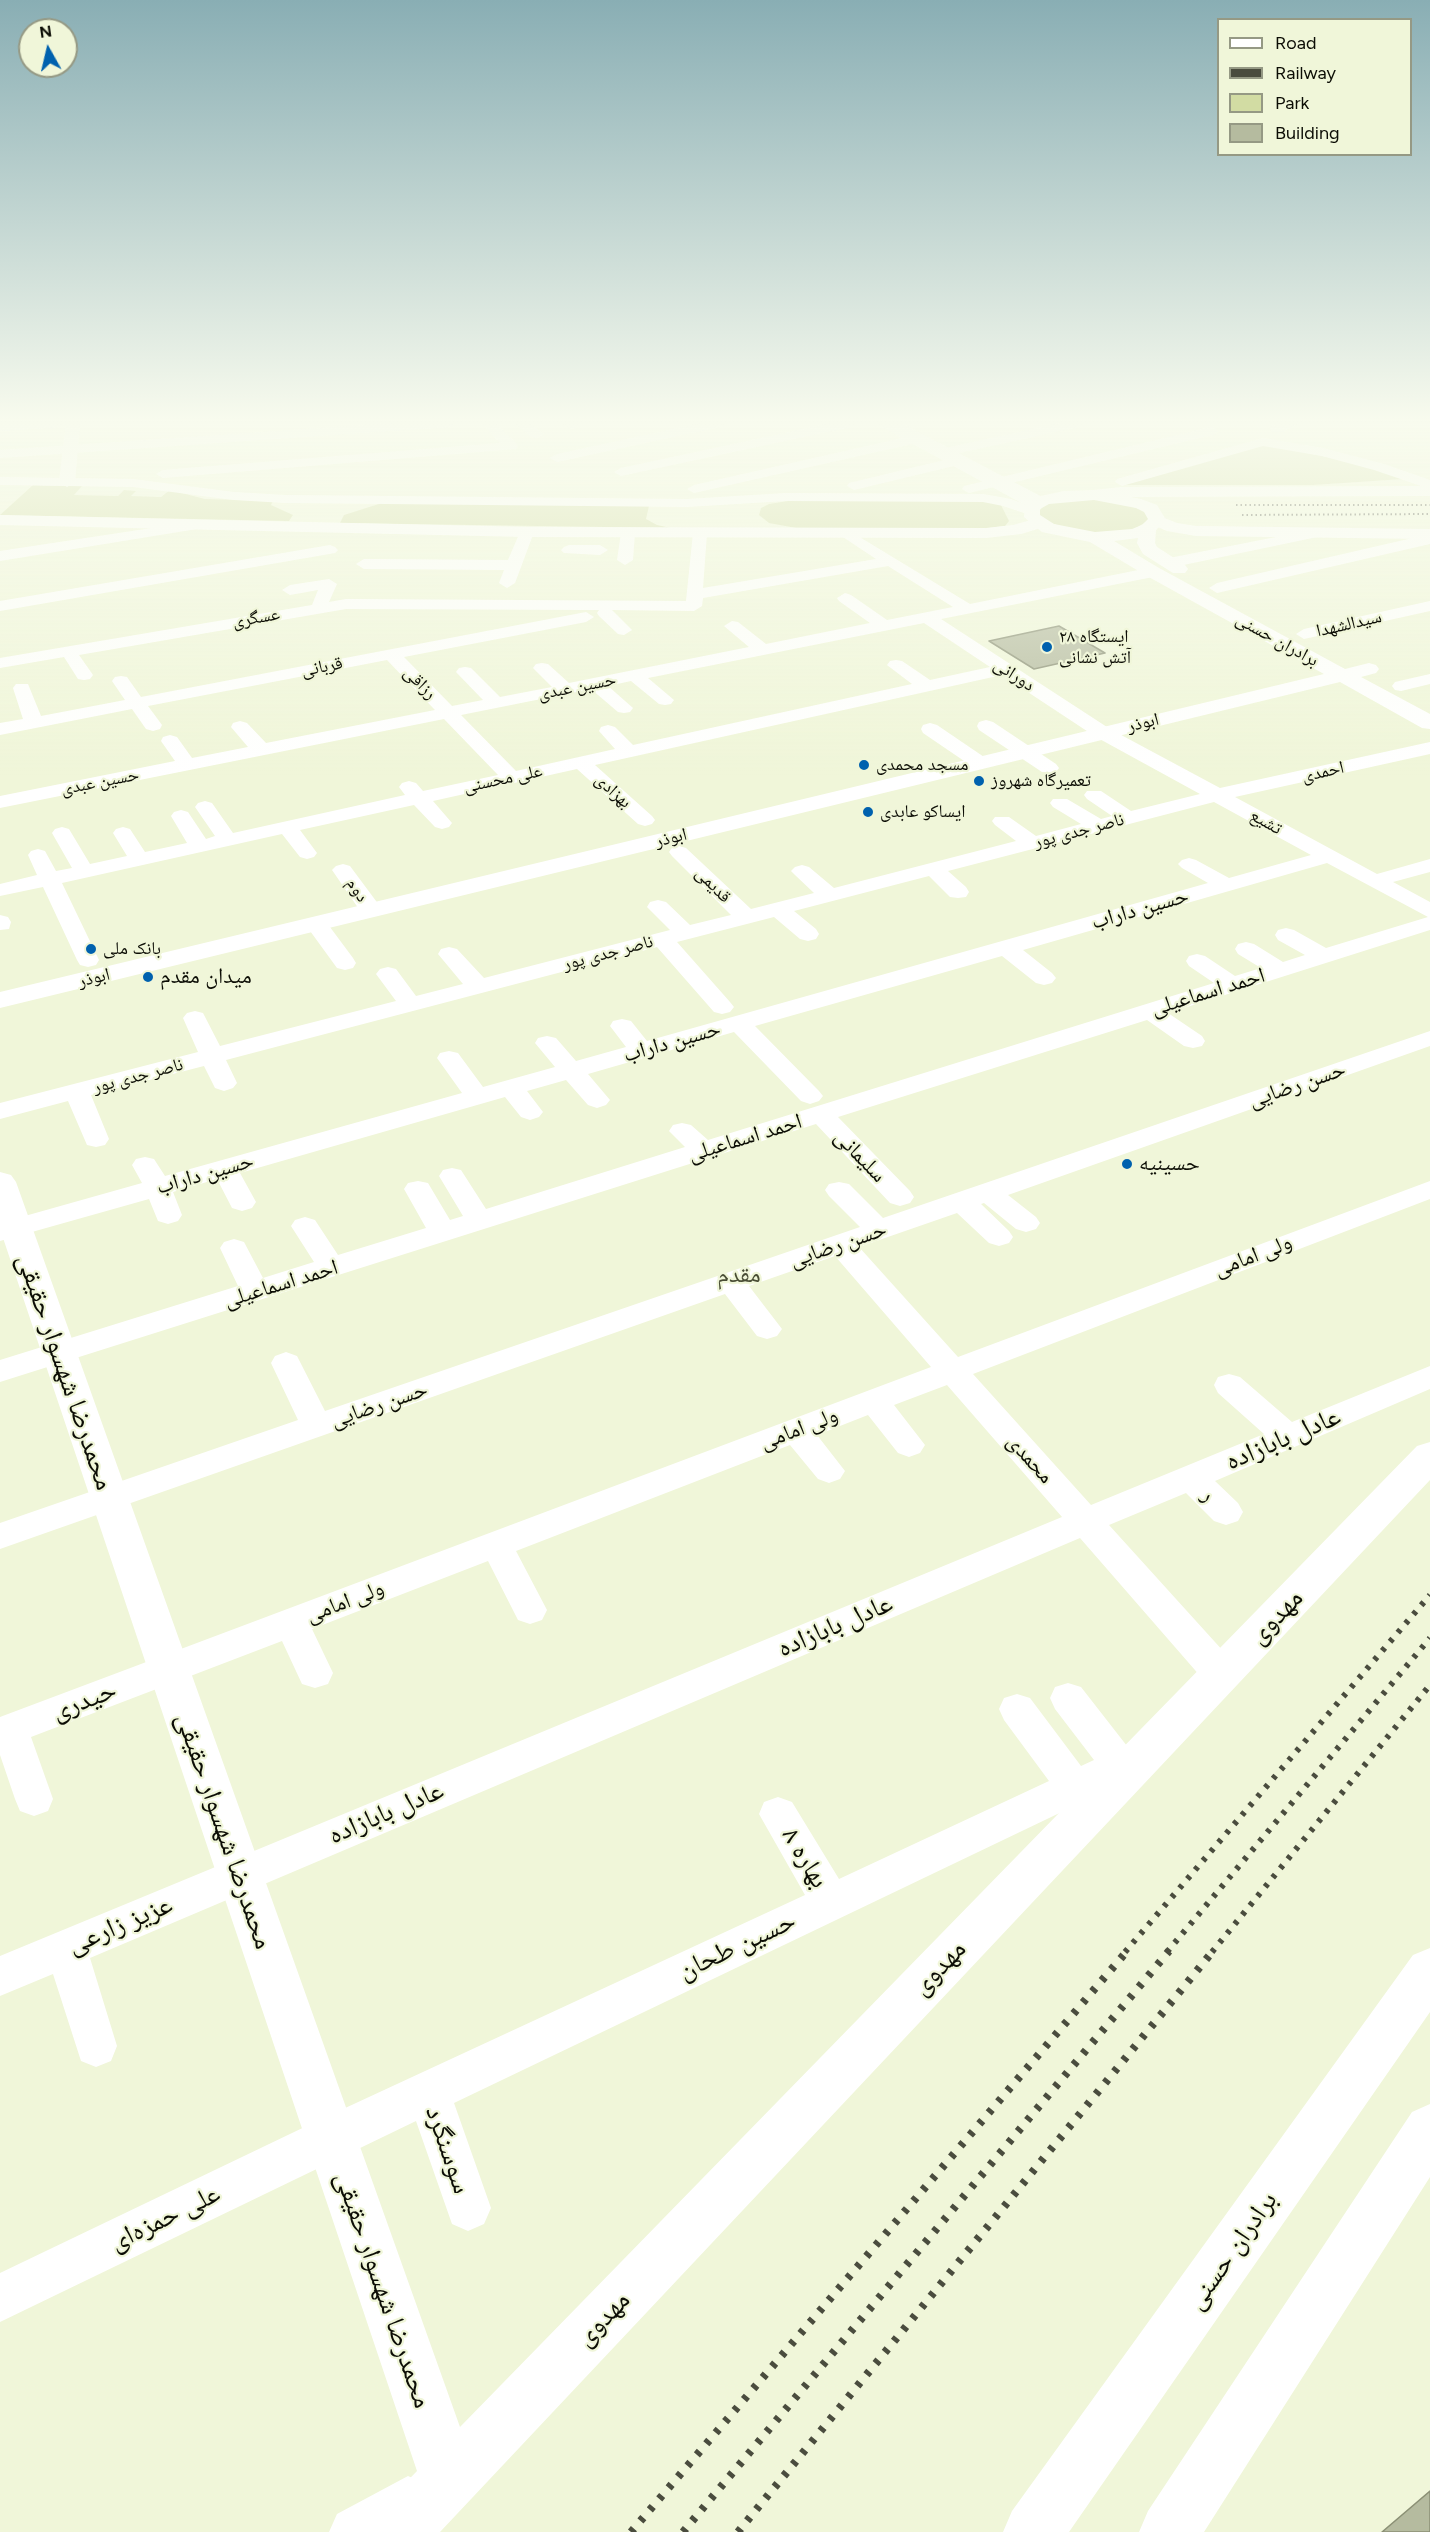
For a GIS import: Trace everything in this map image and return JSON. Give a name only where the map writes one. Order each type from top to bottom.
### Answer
[{"type":"street","points":[[8,550],[75,541]]},
{"type":"street","points":[[500,603],[523,541]]},
{"type":"street","points":[[572,541],[568,554],[600,550]]},
{"type":"street","points":[[625,560],[627,541]]},
{"type":"street","points":[[694,600],[699,541]]},
{"type":"street","points":[[859,541],[967,609]]},
{"type":"street","name":"برادران حسنی","points":[[1104,541],[1161,568],[1217,588],[1430,702]]},
{"type":"street","name":"برادران حسنی","points":[[1146,541],[1149,550],[1161,568],[1254,627],[1430,723]]},
{"type":"street","name":"حسین عبدی","points":[[6,801],[141,781],[188,765],[926,618],[1277,541]]},
{"type":"street","points":[[1217,588],[1421,541]]},
{"type":"street","points":[[1,613],[36,599],[102,588],[140,588],[163,578],[330,550]]},
{"type":"street","points":[[289,557],[301,568]]},
{"type":"street","name":"عسگری","points":[[0,663],[34,665],[68,651],[227,623],[273,622],[291,612],[320,607],[381,603],[648,605],[694,600],[767,582],[890,561]]},
{"type":"street","points":[[800,562],[824,572]]},
{"type":"street","points":[[364,564],[514,565]]},
{"type":"street","points":[[750,568],[767,582]]},
{"type":"street","points":[[163,578],[175,592]]},
{"type":"street","points":[[291,590],[328,584],[320,607]]},
{"type":"street","points":[[102,588],[113,603]]},
{"type":"street","points":[[274,595],[291,612]]},
{"type":"street","points":[[845,598],[885,626]]},
{"type":"street","points":[[36,599],[48,619]]},
{"type":"street","points":[[648,605],[673,621]]},
{"type":"street","name":"قربانی","points":[[0,729],[135,703],[158,690],[215,695],[239,691],[289,674],[648,605]]},
{"type":"street","name":"سیدالشهدا","points":[[1304,634],[1430,606]]},
{"type":"street","points":[[211,607],[227,623]]},
{"type":"street","points":[[605,613],[624,630]]},
{"type":"street","name":"دورانی","points":[[926,618],[1103,733]]},
{"type":"street","points":[[1254,627],[1281,622]]},
{"type":"street","points":[[732,626],[763,650]]},
{"type":"street","points":[[427,631],[440,645]]},
{"type":"street","points":[[68,651],[84,675]]},
{"type":"street","points":[[297,653],[313,669]]},
{"type":"street","name":"رزاقی","points":[[391,654],[449,713]]},
{"type":"street","points":[[343,663],[357,677]]},
{"type":"street","points":[[896,665],[923,694]]},
{"type":"street","points":[[542,668],[565,689]]},
{"type":"street","name":"علی محسنی","points":[[0,890],[469,787],[507,785],[581,762],[629,752],[663,752],[747,718],[790,709],[841,705],[887,695],[923,694],[1005,669]]},
{"type":"street","name":"ابوذر","points":[[0,1000],[1369,669]]},
{"type":"street","points":[[465,672],[524,717]]},
{"type":"street","points":[[289,674],[304,691]]},
{"type":"street","points":[[635,675],[665,700]]},
{"type":"street","points":[[863,679],[887,695]]},
{"type":"street","points":[[1401,686],[1430,679]]},
{"type":"street","points":[[121,681],[153,725]]},
{"type":"street","points":[[595,684],[624,708]]},
{"type":"street","points":[[22,688],[34,723]]},
{"type":"street","points":[[816,689],[841,705]]},
{"type":"street","points":[[863,700],[883,715]]},
{"type":"street","points":[[449,713],[507,785]]},
{"type":"street","points":[[682,719],[703,735]]},
{"type":"street","points":[[292,724],[308,741]]},
{"type":"street","points":[[986,726],[1049,768]]},
{"type":"street","points":[[240,727],[262,750]]},
{"type":"street","points":[[930,729],[980,763]]},
{"type":"street","points":[[608,731],[629,752]]},
{"type":"street","name":"تشیع","points":[[1103,733],[1430,911]]},
{"type":"street","points":[[170,741],[188,765]]},
{"type":"street","points":[[284,746],[301,761]]},
{"type":"street","name":"احمدی","points":[[1217,795],[1430,748]]},
{"type":"street","name":"بهزادی","points":[[581,762],[645,820]]},
{"type":"street","points":[[454,769],[469,787]]},
{"type":"street","points":[[0,779],[6,801]]},
{"type":"street","points":[[403,781],[442,823]]},
{"type":"street","points":[[356,792],[369,809]]},
{"type":"street","points":[[1094,795],[1128,818]]},
{"type":"street","name":"ناصر جدی پور","points":[[0,1112],[1217,795]]},
{"type":"street","points":[[1060,803],[1098,826]]},
{"type":"street","points":[[205,807],[228,840]]},
{"type":"street","points":[[181,816],[200,846]]},
{"type":"street","points":[[1002,821],[1033,843]]},
{"type":"street","points":[[287,827],[307,853]]},
{"type":"street","points":[[62,833],[84,871]]},
{"type":"street","points":[[123,833],[139,859]]},
{"type":"street","name":"قدیمی","points":[[679,852],[746,917]]},
{"type":"street","points":[[165,853],[177,873]]},
{"type":"street","points":[[38,855],[88,960]]},
{"type":"street","name":"حسین داراب","points":[[8,1229],[152,1176],[224,1168],[642,1050],[730,1015],[1005,947],[1329,856]]},
{"type":"street","points":[[1189,864],[1227,885]]},
{"type":"street","points":[[1375,881],[1430,865]]},
{"type":"street","points":[[933,869],[958,892]]},
{"type":"street","name":"دوم","points":[[343,870],[371,910]]},
{"type":"street","points":[[802,871],[830,896]]},
{"type":"street","points":[[658,907],[685,933]]},
{"type":"street","points":[[778,909],[808,934]]},
{"type":"street","name":"احمد اسماعیلی","points":[[0,1371],[704,1151],[748,1127],[815,1106],[1150,1011],[1430,923]]},
{"type":"street","points":[[316,924],[345,963]]},
{"type":"street","points":[[1286,935],[1324,956]]},
{"type":"street","name":"سلیمانی","points":[[662,939],[900,1197]]},
{"type":"street","points":[[1005,947],[1044,978]]},
{"type":"street","points":[[1246,949],[1280,970]]},
{"type":"street","points":[[449,954],[479,987]]},
{"type":"street","points":[[1197,961],[1232,985]]},
{"type":"street","points":[[388,974],[411,1005]]},
{"type":"street","points":[[1150,1011],[1193,1041]]},
{"type":"street","points":[[195,1018],[224,1083]]},
{"type":"street","points":[[622,1026],[642,1050]]},
{"type":"street","name":"حسن رضایی","points":[[0,1536],[1430,1038]]},
{"type":"street","points":[[547,1042],[597,1100]]},
{"type":"street","points":[[449,1058],[477,1097]]},
{"type":"street","points":[[510,1087],[530,1112]]},
{"type":"street","points":[[77,1092],[96,1139]]},
{"type":"street","points":[[682,1131],[704,1151]]},
{"type":"street","points":[[224,1168],[242,1202]]},
{"type":"street","points":[[152,1176],[168,1215]]},
{"type":"street","points":[[452,1176],[480,1221]]},
{"type":"street","name":"محمدرضا شهسوار حقیقی","points":[[0,1182],[8,1229],[59,1353],[449,2480]]},
{"type":"street","points":[[418,1189],[443,1233]]},
{"type":"street","name":"ولی امامی","points":[[169,1669],[1430,1189]]},
{"type":"street","points":[[839,1190],[879,1230]]},
{"type":"street","points":[[975,1197],[1026,1223]]},
{"type":"street","points":[[975,1197],[999,1237]]},
{"type":"street","points":[[305,1226],[332,1268]]},
{"type":"street","name":"محمدی","points":[[840,1244],[1221,1674]]},
{"type":"street","points":[[234,1248],[255,1292]]},
{"type":"street","points":[[731,1282],[767,1329]]},
{"type":"street","points":[[286,1364],[318,1426]]},
{"type":"street","name":"عادل بابازاده","points":[[239,1874],[1430,1377]]},
{"type":"street","points":[[1229,1385],[1288,1437]]},
{"type":"street","points":[[874,1401],[909,1445]]},
{"type":"street","points":[[796,1430],[829,1471]]},
{"type":"street","name":"مهدوی","points":[[399,2532],[1132,1761],[1221,1674],[1430,1456]]},
{"type":"street","name":"ر","points":[[1191,1477],[1226,1512]]},
{"type":"street","points":[[496,1545],[530,1610]]},
{"type":"street","points":[[292,1623],[315,1673]]},
{"type":"street","name":"حیدری","points":[[5,1731],[169,1669]]},
{"type":"street","points":[[1068,1698],[1132,1761]]},
{"type":"street","points":[[1017,1709],[1075,1787]]},
{"type":"street","points":[[5,1731],[34,1799]]},
{"type":"street","name":"حسین طحان","points":[[331,2138],[1132,1761]]},
{"type":"street","name":"بهاره ۸","points":[[778,1814],[831,1902]]},
{"type":"street","name":"عزیز زارعی","points":[[0,1976],[239,1874]]},
{"type":"street","points":[[66,1948],[96,2046]]},
{"type":"street","name":"برادران حسنی","points":[[1033,2532],[1430,1971]]},
{"type":"street","name":"سوسنگرد","points":[[428,2092],[468,2208]]},
{"type":"street","points":[[1169,2532],[1430,2130]]},
{"type":"street","name":"علی حمزه‌ای","points":[[0,2298],[331,2138]]},
{"type":"street","points":[[355,2532],[449,2480]]},
{"type":"building","name":"ایستگاه ۲۸ آتش نشانی","points":[[1059,626],[1105,653],[1034,669],[989,641]]},
{"type":"building","points":[[1430,2491],[1430,2532],[1382,2532]]},
{"type":"railway","points":[[1125,1952],[1430,1595]]},
{"type":"railway","points":[[1167,1952],[1430,1638]]},
{"type":"railway","points":[[1212,1952],[1430,1685]]},
{"type":"railway","points":[[631,2532],[1127,1951]]},
{"type":"railway","points":[[683,2532],[1169,1951]]},
{"type":"railway","points":[[738,2532],[1213,1951]]},
{"type":"place","name":"ایستگاه ۲۸ آتش نشانی","points":[[1047,647]]},
{"type":"place","name":"مسجد محمدی","points":[[864,765]]},
{"type":"place","name":"تعمیرگاه شهروز","points":[[979,781]]},
{"type":"place","name":"ایساکو عابدی","points":[[868,812]]},
{"type":"place","name":"بانک ملی","points":[[91,949]]},
{"type":"place","name":"میدان مقدم","points":[[148,977]]},
{"type":"place","name":"حسینیه","points":[[1127,1164]]},
{"type":"district","name":"مقدم","points":[[739,1275]]}]
